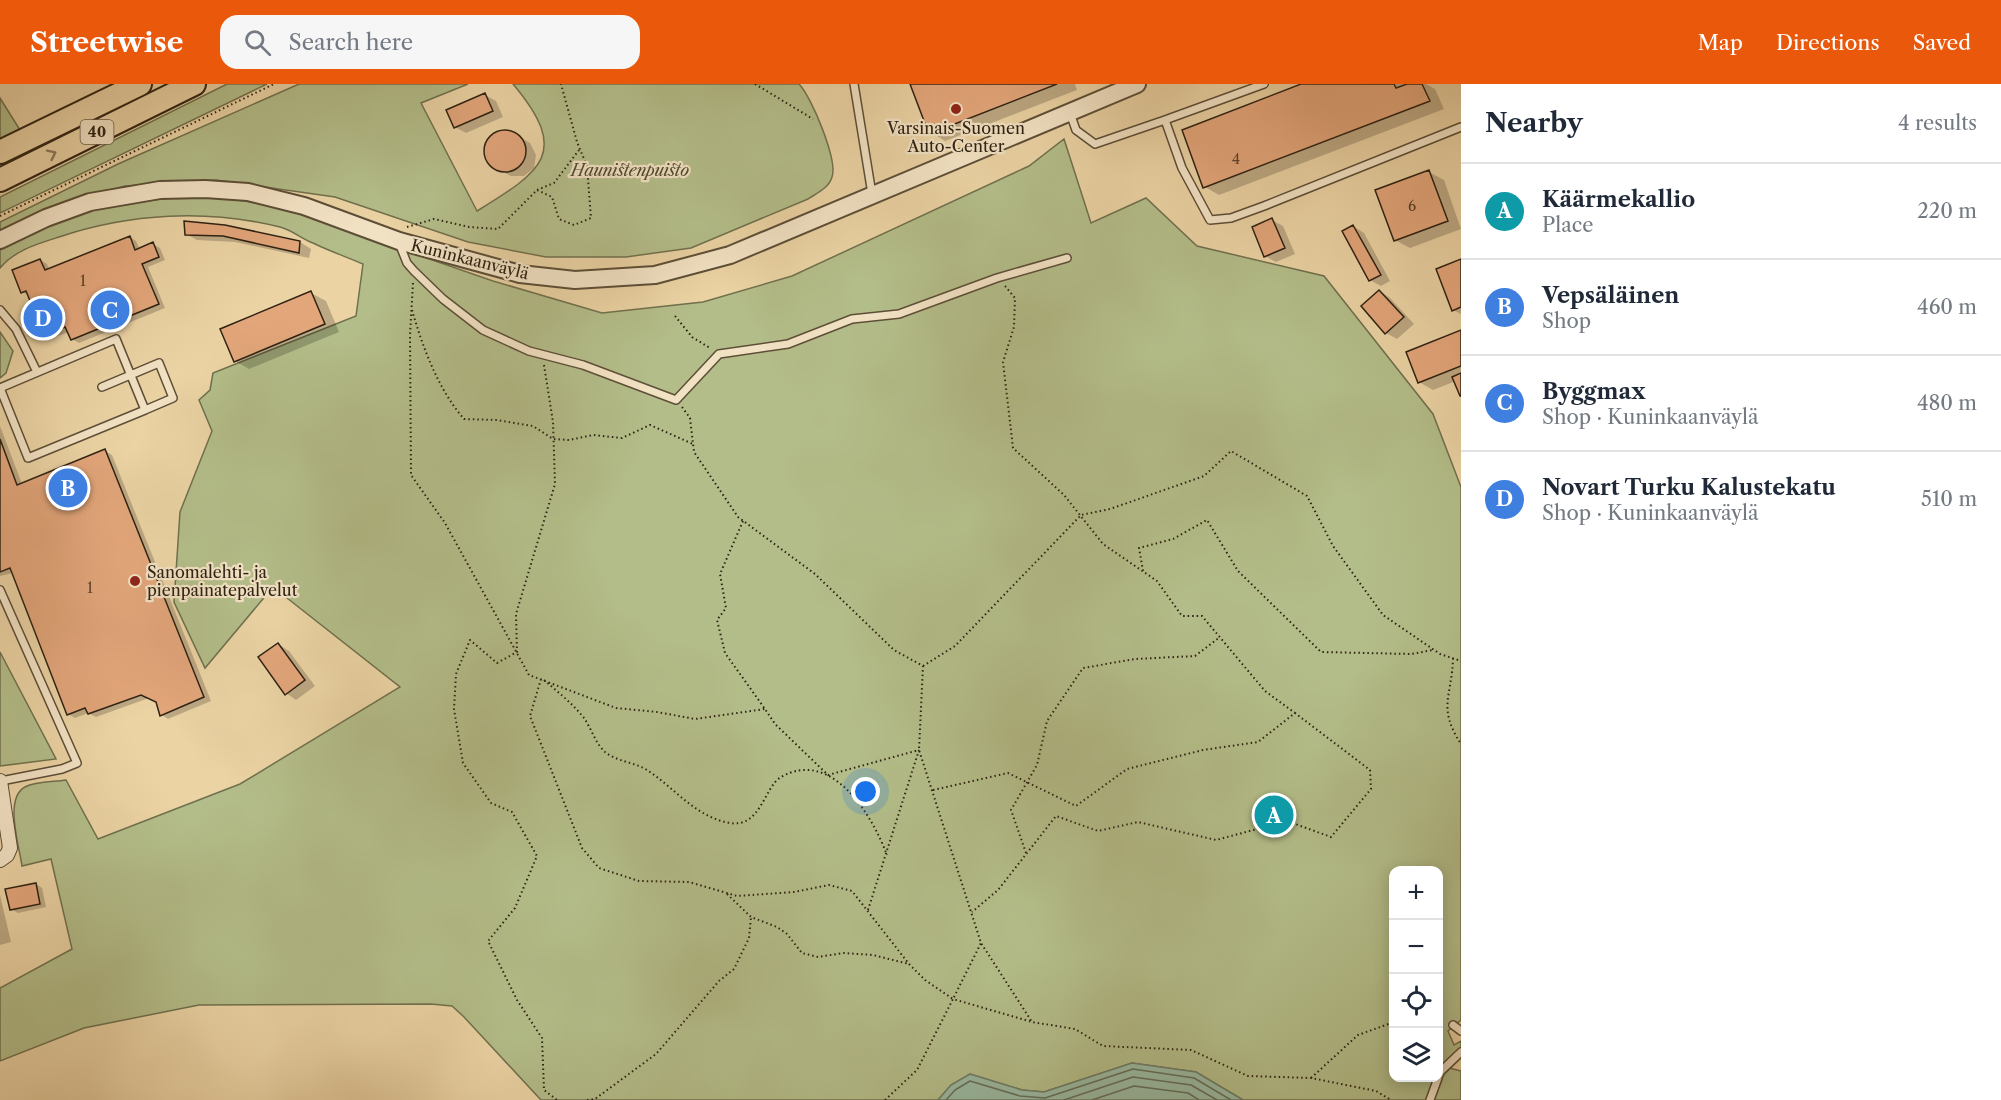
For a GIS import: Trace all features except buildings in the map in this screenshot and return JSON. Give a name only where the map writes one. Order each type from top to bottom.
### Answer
[{"type":"highway","name":"40","points":[[0,152],[140,84]]},
{"type":"highway","name":"40","points":[[0,180],[194,84]]},
{"type":"street","name":"Kuninkaanväylä","points":[[0,240],[46,218],[90,202],[134,193],[183,189],[248,192],[401,234],[520,274],[564,279],[627,278],[677,271],[730,255],[1137,84]]},
{"type":"street","points":[[0,860],[7,855],[10,848],[1,781]]},
{"type":"lane","points":[[854,84],[873,195]]},
{"type":"lane","points":[[1070,113],[1076,130],[1095,144],[1264,84]]},
{"type":"lane","points":[[1165,120],[1182,168],[1210,220],[1231,218],[1264,206],[1461,127]]},
{"type":"lane","points":[[401,234],[406,263],[443,299],[483,330],[529,351],[583,365],[676,400],[719,354],[788,344],[852,319],[899,314],[997,278],[1067,258]]},
{"type":"lane","points":[[0,310],[16,329],[37,372]]},
{"type":"lane","points":[[102,387],[130,375],[159,363],[173,398],[145,410],[28,458],[0,388],[116,339],[130,375],[145,410]]},
{"type":"lane","points":[[0,590],[77,763],[62,769],[1,781]]},
{"type":"lane","points":[[1454,1025],[1461,1030]]},
{"type":"lane","points":[[1443,1069],[1461,1052]]},
{"type":"lane","points":[[1430,1100],[1436,1082]]},
{"type":"path","points":[[0,216],[274,84]]},
{"type":"path","points":[[537,190],[552,197],[559,219],[574,225],[591,218],[587,166],[561,84]]},
{"type":"path","points":[[755,84],[813,119]]},
{"type":"path","points":[[401,234],[434,219],[469,227],[498,229],[537,190],[554,183],[580,149]]},
{"type":"path","points":[[414,272],[411,308],[411,475],[445,523],[529,675],[616,708],[694,719],[765,709]]},
{"type":"path","points":[[972,912],[998,890],[1056,816],[1098,831],[1138,822],[1216,840],[1287,821],[1331,837],[1371,789],[1370,770],[1265,691],[1202,616],[1182,616],[1157,581],[1103,544],[1081,515],[1013,448],[1004,362],[1014,327],[1016,298],[997,278]]},
{"type":"path","points":[[411,308],[424,346],[450,404],[464,419],[497,420],[533,426],[553,438],[577,440],[593,435],[622,438],[650,426],[693,444]]},
{"type":"path","points":[[675,316],[692,337],[719,354]]},
{"type":"path","points":[[517,652],[516,614],[555,484],[553,438],[542,353]]},
{"type":"path","points":[[676,400],[690,418],[694,452],[738,517],[815,574],[894,650],[923,666]]},
{"type":"path","points":[[923,666],[956,646],[1081,515],[1110,509],[1204,476],[1231,451],[1307,496],[1333,546],[1383,615],[1434,650],[1461,661]]},
{"type":"path","points":[[1143,571],[1139,548],[1173,538],[1207,520],[1238,571],[1321,652],[1411,654],[1434,650]]},
{"type":"path","points":[[743,521],[720,574],[726,608],[717,620],[724,653],[775,724],[828,775],[850,791],[867,813],[887,855]]},
{"type":"path","points":[[1026,854],[1011,810],[1037,765],[1047,721],[1083,668],[1135,659],[1195,657],[1220,637]]},
{"type":"path","points":[[517,652],[497,663],[470,640],[456,674],[454,709],[464,763],[491,803],[512,812],[537,856],[515,908],[488,942],[517,1000],[542,1038],[544,1090],[557,1100]]},
{"type":"path","points":[[1453,658],[1446,708],[1453,731],[1461,744]]},
{"type":"path","points":[[867,911],[887,855],[919,750],[923,666]]},
{"type":"path","points":[[542,679],[572,705],[604,751],[622,762],[645,768],[690,806],[731,823],[746,821],[763,806],[778,778],[800,770],[828,775],[919,750]]},
{"type":"path","points":[[542,679],[530,716],[582,848],[599,868],[639,881],[689,882],[737,897],[794,892],[829,885],[852,891],[909,964],[925,980],[953,999],[1032,1022],[1075,1029],[1103,1046],[1191,1050],[1248,1076],[1311,1078],[1376,1091],[1391,1100]]},
{"type":"path","points":[[933,790],[1008,773],[1076,806],[1127,769],[1203,750],[1258,742],[1295,713]]},
{"type":"path","points":[[919,750],[981,943],[1032,1022]]},
{"type":"path","points":[[727,894],[751,917],[777,927],[802,953],[818,957],[843,953],[873,954],[909,964]]},
{"type":"path","points":[[587,1100],[595,1099],[656,1054],[719,981],[734,969],[749,938],[751,917]]},
{"type":"path","points":[[885,1100],[916,1070],[981,943]]},
{"type":"path","points":[[1311,1078],[1358,1035],[1389,1024]]},
{"type":"green space","points":[[227,84],[267,84],[0,213],[0,197]]},
{"type":"green space","name":"Haunistenpuisto","points":[[299,84],[468,84],[421,103],[477,211],[518,184],[532,171],[541,158],[544,144],[541,127],[531,108],[513,84],[799,84],[810,101],[827,143],[833,169],[832,177],[825,187],[808,199],[691,248],[626,257],[546,257],[468,242],[335,197],[216,180],[125,186],[61,203],[0,233],[0,222],[118,164]]},
{"type":"green space","points":[[0,98],[20,130],[0,140]]},
{"type":"green space","points":[[1064,139],[1091,223],[1146,198],[1197,246],[1324,276],[1433,414],[1461,487],[1461,1020],[1448,1031],[1454,1045],[1461,1041],[1461,1053],[1446,1067],[1461,1071],[1461,1100],[1243,1100],[1196,1072],[1132,1063],[1044,1092],[1022,1090],[970,1074],[951,1085],[938,1100],[541,1100],[452,1006],[431,1004],[199,1005],[84,1028],[0,1061],[0,988],[72,949],[51,859],[22,866],[14,811],[15,801],[25,787],[66,780],[98,839],[240,784],[400,687],[273,587],[205,668],[174,602],[180,512],[212,431],[199,400],[210,390],[213,373],[356,316],[363,264],[280,227],[252,221],[197,216],[141,219],[86,229],[27,248],[0,268],[0,250],[78,212],[166,198],[205,195],[294,212],[493,281],[602,313],[703,302],[792,276],[1029,166]]},
{"type":"green space","points":[[0,332],[13,351],[6,373],[0,378]]},
{"type":"green space","points":[[0,652],[56,759],[0,766]]},
{"type":"water","points":[[1132,1063],[1196,1072],[1243,1100],[938,1100],[951,1085],[970,1074],[1022,1090],[1044,1092]]},
{"type":"place","name":"Varsinais-Suomen Auto-Center","points":[[956,109]]},
{"type":"place","name":"Byggmax","points":[[110,310]]},
{"type":"place","name":"Novart Turku Kalustekatu","points":[[43,318]]},
{"type":"place","name":"Vepsäläinen","points":[[68,488]]},
{"type":"place","name":"Sanomalehti- ja pienpainatepalvelut","points":[[135,581]]},
{"type":"place","name":"Käärmekallio","points":[[1274,815]]}]
